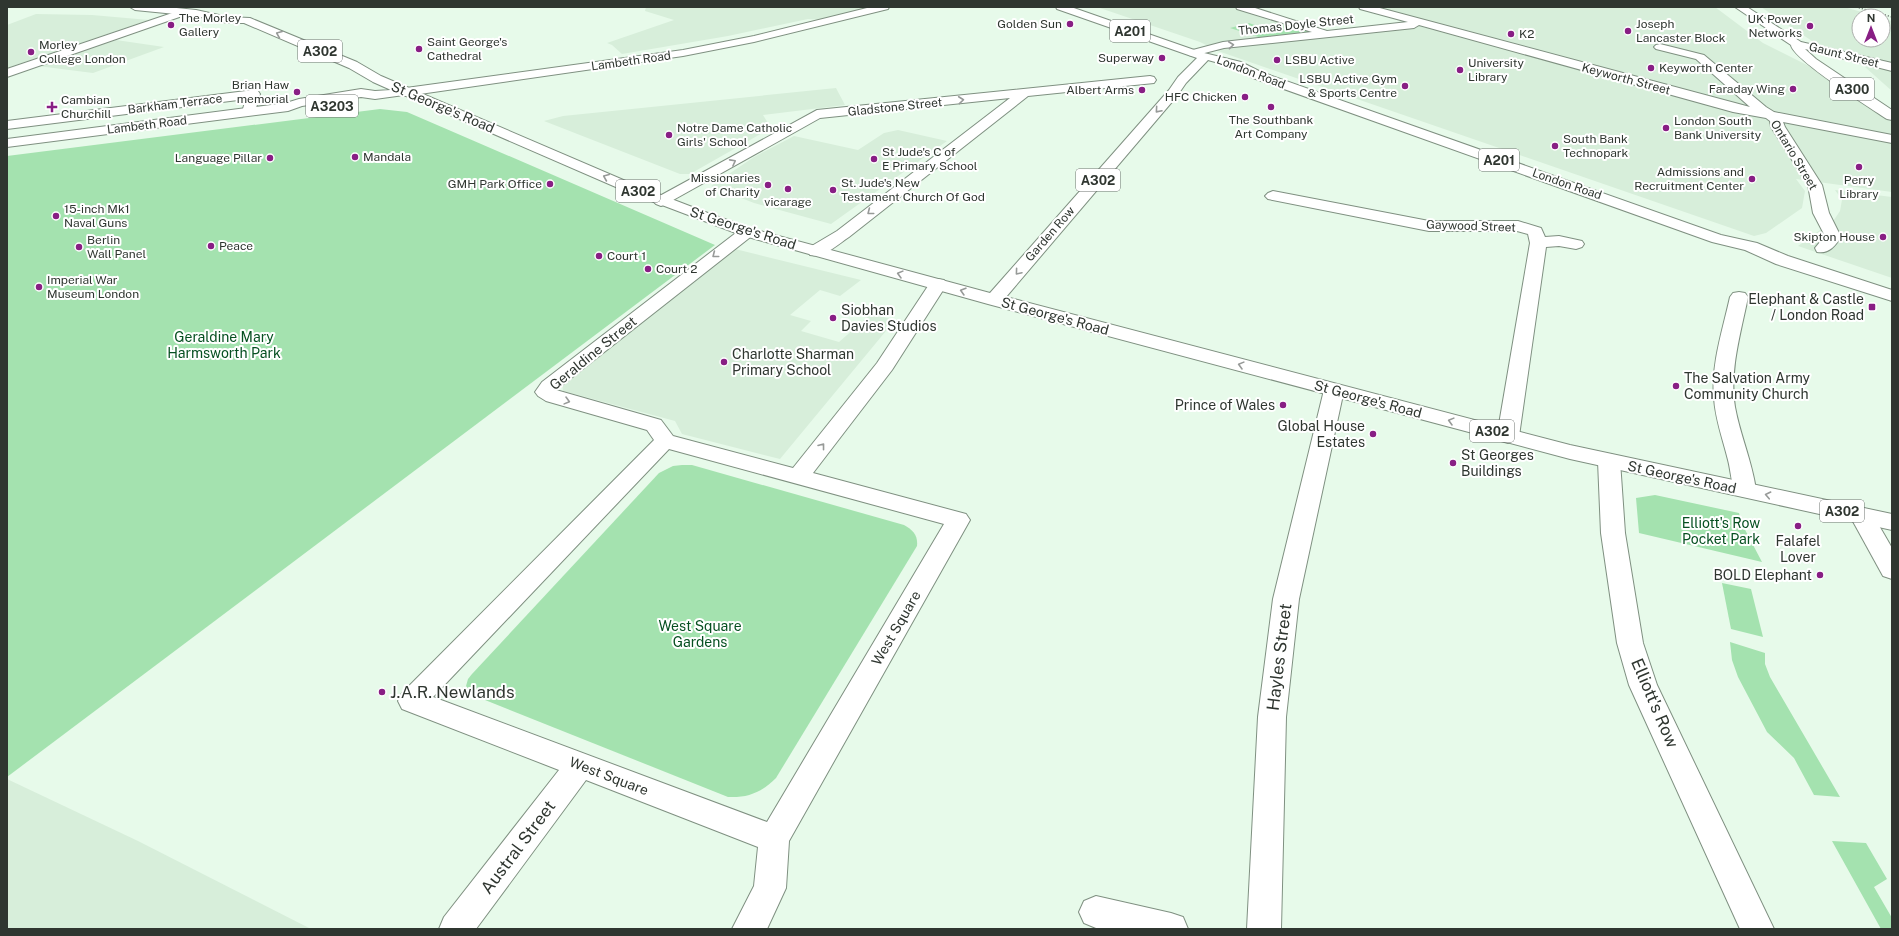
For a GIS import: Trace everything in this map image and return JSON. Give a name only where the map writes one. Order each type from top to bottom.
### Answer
[{"type":"street","name":"A302","points":[[135,7],[184,12]]},
{"type":"street","name":"Lambeth Road","points":[[7,143],[288,107],[296,110],[336,105],[367,100],[375,95],[406,92],[683,53],[754,39],[884,7]]},
{"type":"street","name":"A201","points":[[1061,7],[1198,56]]},
{"type":"street","points":[[1241,7],[1331,34]]},
{"type":"street","name":"Keyworth Street","points":[[1364,7],[1724,105],[1892,139]]},
{"type":"street","name":"A300","points":[[1740,7],[1797,44],[1797,48],[1812,62],[1892,116]]},
{"type":"street","name":"St George's Road","points":[[184,12],[208,15],[228,20],[245,15],[353,65],[377,79],[406,92],[661,200],[746,232],[994,300],[1508,436],[1609,461],[1892,522]]},
{"type":"street","points":[[7,73],[184,12]]},
{"type":"street","name":"Thomas Doyle Street","points":[[1198,56],[1223,45],[1426,24]]},
{"type":"street","name":"Gaunt Street","points":[[1797,44],[1892,67]]},
{"type":"street","name":"Ontario Street","points":[[1660,48],[1700,57],[1761,110],[1776,119],[1778,127],[1815,185],[1821,213],[1833,237],[1823,248]]},
{"type":"street","name":"London Road","points":[[1198,56],[1240,75],[1257,75],[1718,239],[1723,246],[1765,261],[1782,260],[1892,296]]},
{"type":"street","name":"Garden Row","points":[[994,300],[1173,93],[1198,56]]},
{"type":"street","name":"Gladstone Street","points":[[661,200],[748,154],[817,114],[1150,80]]},
{"type":"street","name":"Barkham Terrace","points":[[7,125],[254,94],[249,112]]},
{"type":"street","points":[[816,251],[843,234],[1023,94]]},
{"type":"street","name":"Gaywood Street","points":[[1273,196],[1429,226],[1518,226],[1536,232],[1538,243]]},
{"type":"street","name":"Geraldine Street","points":[[665,442],[654,425],[553,397],[545,392],[549,386],[746,232]]},
{"type":"street","points":[[1508,436],[1538,243],[1558,241],[1576,244]]},
{"type":"street","points":[[798,477],[885,366],[938,284]]},
{"type":"street","points":[[1739,297],[1732,330],[1723,391],[1725,407],[1742,468],[1745,490]]},
{"type":"street","name":"Hayles Street","points":[[1264,929],[1272,717],[1286,599],[1334,390]]},
{"type":"street","name":"West Square","points":[[665,442],[958,520],[774,839],[412,701],[665,442]]},
{"type":"street","name":"Elliott's Row","points":[[1609,461],[1613,533],[1630,643],[1643,685],[1757,929]]},
{"type":"street","points":[[1862,516],[1892,570]]},
{"type":"street","name":"Austral Street","points":[[456,929],[580,765]]},
{"type":"street","points":[[749,929],[770,888],[774,839]]},
{"type":"street","points":[[1096,912],[1171,929]]},
{"type":"shaded area","points":[[646,7],[869,7],[823,20],[808,19],[728,36],[622,54],[612,45],[607,43],[674,20],[645,11]]},
{"type":"shaded area","name":"London South Bank University","points":[[1097,7],[1242,7],[1331,34],[1424,24],[1366,7],[1715,7],[1763,43],[1807,65],[1892,120],[1892,192],[1796,179],[1805,191],[1802,208],[1766,233],[1754,236],[1218,51],[1200,42]]},
{"type":"shaded area","points":[[1761,7],[1844,7],[1851,9],[1851,48],[1891,48],[1892,21],[1892,63],[1818,45]]},
{"type":"shaded area","name":"Morley College London","points":[[36,14],[92,15],[149,20],[7,68],[7,25]]},
{"type":"shaded area","name":"Morley College London","points":[[116,40],[164,47],[93,73],[38,66]]},
{"type":"shaded area","points":[[1871,65],[1892,71],[1892,91],[1865,67]]},
{"type":"shaded area","name":"Notre Dame Catholic Girls' School","points":[[836,88],[845,105],[763,115],[771,128],[690,174],[680,174],[544,121],[563,116]]},
{"type":"shaded area","points":[[898,130],[947,141],[831,224],[754,203],[711,186],[754,157],[794,136],[858,150],[884,133]]},
{"type":"shaded area","points":[[1835,190],[1892,197],[1892,278],[1798,246],[1834,220],[1840,211],[1842,200]]},
{"type":"shaded area","name":"Charlotte Sharman Primary School","points":[[735,249],[861,280],[840,296],[820,290],[790,315],[811,321],[801,331],[839,342],[871,314],[895,320],[780,459],[682,434],[675,421],[563,391],[562,381]]},
{"type":"shaded area","points":[[7,779],[138,841],[311,929],[7,929]]},
{"type":"green space","points":[[1282,22],[1316,32],[1265,39],[1230,28],[1249,23],[1260,27]]},
{"type":"green space","name":"Geraldine Mary Harmsworth Park","points":[[380,109],[407,112],[715,245],[7,777],[7,156]]},
{"type":"green space","name":"West Square Gardens","points":[[692,465],[904,525],[912,531],[917,539],[917,546],[776,778],[765,787],[748,795],[728,797],[475,696],[466,686],[468,679],[472,674],[659,473],[673,466]]},
{"type":"green space","name":"Elliott's Row Pocket Park","points":[[1655,495],[1739,513],[1742,524],[1762,562],[1639,533],[1636,498]]},
{"type":"green space","points":[[1722,583],[1751,589],[1763,637],[1731,629]]},
{"type":"green space","points":[[1730,642],[1765,653],[1765,664],[1770,677],[1840,797],[1814,795],[1794,758],[1767,732],[1738,677],[1732,660]]},
{"type":"green space","points":[[1832,841],[1866,843],[1887,879],[1874,887],[1892,918],[1892,929],[1881,929]]},
{"type":"railway","points":[[1856,7],[1892,17]]},
{"type":"place","name":"Golden Sun","points":[[1070,24]]},
{"type":"place","name":"The Morley Gallery","points":[[171,25]]},
{"type":"place","name":"UK Power Networks","points":[[1810,26]]},
{"type":"place","name":"Joseph Lancaster Block","points":[[1628,31]]},
{"type":"place","name":"K2","points":[[1511,34]]},
{"type":"place","name":"Saint George's Cathedral","points":[[419,49]]},
{"type":"place","name":"Morley College London","points":[[31,52]]},
{"type":"place","name":"Superway","points":[[1162,58]]},
{"type":"place","name":"LSBU Active","points":[[1277,60]]},
{"type":"place","name":"Keyworth Center","points":[[1651,68]]},
{"type":"place","name":"University Library","points":[[1460,70]]},
{"type":"place","name":"LSBU Active Gym & Sports Centre","points":[[1405,86]]},
{"type":"place","name":"Faraday Wing","points":[[1793,89]]},
{"type":"place","name":"Albert Arms","points":[[1142,90]]},
{"type":"place","name":"Brian Haw memorial","points":[[297,92]]},
{"type":"place","name":"HFC Chicken","points":[[1245,97]]},
{"type":"place","name":"Cambian Churchill","points":[[52,107]]},
{"type":"place","name":"The Southbank Art Company","points":[[1271,107]]},
{"type":"place","name":"London South Bank University","points":[[1666,128]]},
{"type":"place","name":"Notre Dame Catholic Girls' School","points":[[669,135]]},
{"type":"place","name":"South Bank Technopark","points":[[1555,146]]},
{"type":"place","name":"Mandala","points":[[355,157]]},
{"type":"place","name":"Language Pillar","points":[[270,158]]},
{"type":"place","name":"St Jude's C of E Primary School","points":[[874,159]]},
{"type":"place","name":"Perry Library","points":[[1859,167]]},
{"type":"place","name":"Admissions and Recruitment Center","points":[[1752,179]]},
{"type":"place","name":"GMH Park Office","points":[[550,184]]},
{"type":"place","name":"Missionaries of Charity","points":[[768,185]]},
{"type":"place","name":"vicarage","points":[[788,189]]},
{"type":"place","name":"St. Jude's New Testament Church Of God","points":[[833,190]]},
{"type":"place","name":"15-inch Mk1 Naval Guns","points":[[56,216]]},
{"type":"place","name":"Skipton House","points":[[1883,237]]},
{"type":"place","name":"Peace","points":[[211,246]]},
{"type":"place","name":"Berlin Wall Panel","points":[[79,247]]},
{"type":"place","name":"Court 1","points":[[599,256]]},
{"type":"place","name":"Court 2","points":[[648,269]]},
{"type":"place","name":"Imperial War Museum London","points":[[39,287]]},
{"type":"place","name":"Elephant & Castle / London Road","points":[[1872,307]]},
{"type":"place","name":"Siobhan Davies Studios","points":[[833,318]]},
{"type":"place","name":"Charlotte Sharman Primary School","points":[[724,362]]},
{"type":"place","name":"The Salvation Army Community Church","points":[[1676,386]]},
{"type":"place","name":"Prince of Wales","points":[[1283,405]]},
{"type":"place","name":"Global House Estates","points":[[1373,434]]},
{"type":"place","name":"St Georges Buildings","points":[[1453,463]]},
{"type":"place","name":"Falafel Lover","points":[[1798,526]]},
{"type":"place","name":"BOLD Elephant","points":[[1820,575]]},
{"type":"place","name":"J.A.R. Newlands","points":[[382,692]]}]
